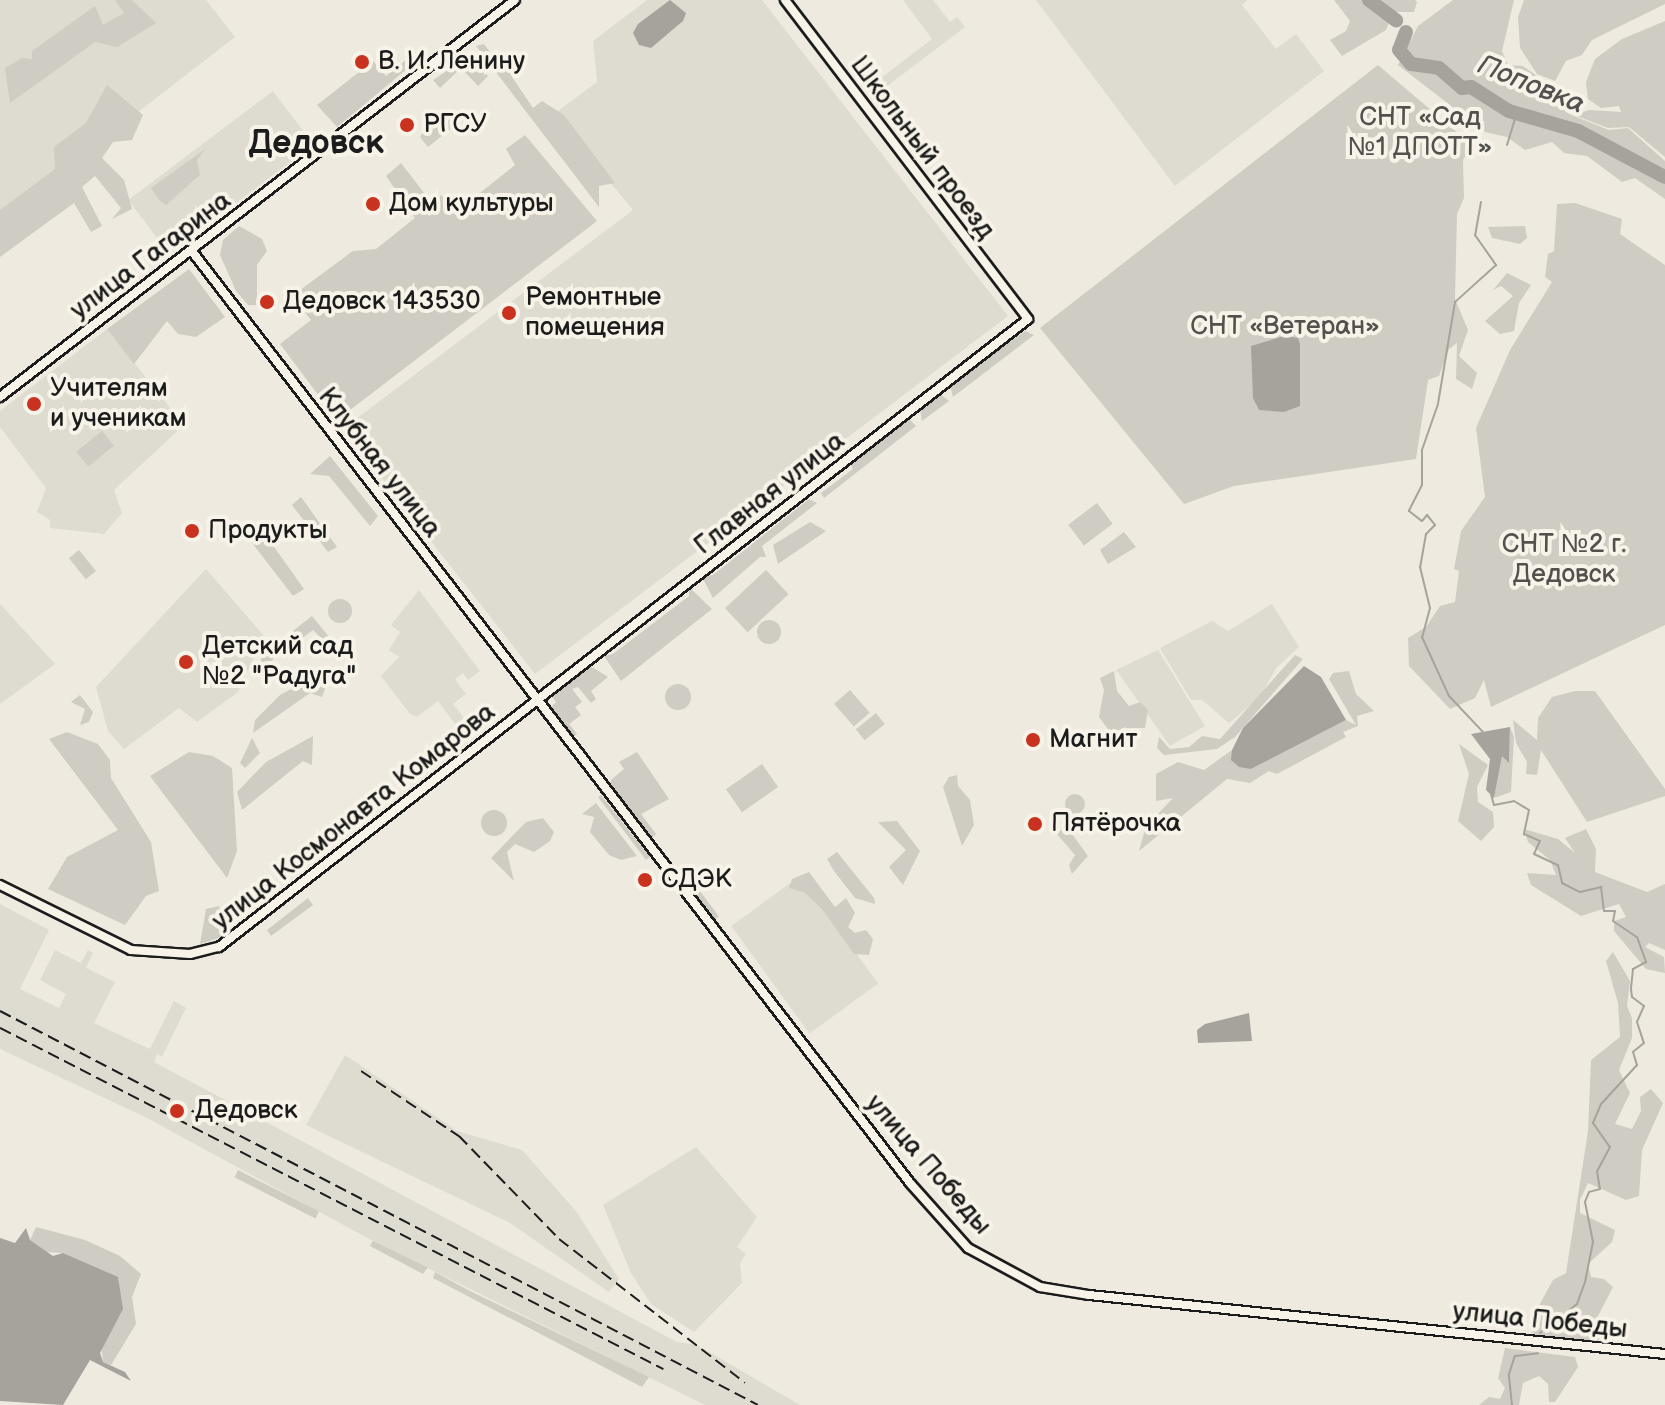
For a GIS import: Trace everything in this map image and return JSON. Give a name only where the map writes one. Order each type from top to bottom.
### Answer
[{"type":"street","name":"улица Гагарина","points":[[0,397],[515,0]]},
{"type":"street","name":"Школьный проезд","points":[[785,0],[1028,319]]},
{"type":"street","name":"Клубная улица","points":[[191,250],[537,700]]},
{"type":"street","name":"Главная улица","points":[[537,700],[1028,319]]},
{"type":"street","name":"улица Космонавта Комарова","points":[[0,885],[131,950],[190,954],[219,947],[537,700]]},
{"type":"street","name":"улица Победы","points":[[537,700],[910,1183],[968,1248],[1004,1272],[1040,1287],[1089,1295],[1665,1354]]},
{"type":"shaded area","points":[[0,0],[206,0],[235,37],[0,219]]},
{"type":"shaded area","points":[[647,0],[762,0],[1008,316],[535,674],[372,466],[375,444],[356,419],[633,210],[554,114],[597,82],[593,41]]},
{"type":"shaded area","points":[[670,0],[686,13],[683,21],[651,48],[639,45],[633,33],[638,24]]},
{"type":"shaded area","points":[[903,0],[933,0],[950,22],[957,17],[965,27],[874,96],[868,88],[932,39]]},
{"type":"shaded area","points":[[1036,0],[1247,0],[1242,5],[1276,49],[1296,34],[1324,71],[1175,186]]},
{"type":"shaded area","points":[[273,91],[313,145],[169,253],[128,200]]},
{"type":"shaded area","points":[[107,329],[184,425],[114,490],[122,513],[104,534],[50,528],[50,520],[37,512],[46,488],[0,427],[0,411]]},
{"type":"shaded area","points":[[1284,336],[1298,338],[1300,344],[1300,406],[1284,412],[1259,410],[1253,398],[1251,346]]},
{"type":"shaded area","name":"Детский сад №2 \"Радуга\"","points":[[206,569],[264,636],[238,692],[197,722],[179,708],[124,749],[108,731],[96,687]]},
{"type":"shaded area","points":[[419,590],[480,671],[468,680],[463,673],[455,679],[466,694],[453,704],[464,718],[456,725],[438,701],[417,717],[410,714],[381,676],[399,657],[389,650],[400,632],[391,625]]},
{"type":"shaded area","points":[[0,604],[55,664],[0,704]]},
{"type":"shaded area","points":[[1272,604],[1299,647],[1276,668],[1260,697],[1229,723],[1202,700],[1191,700],[1160,648],[1212,621],[1228,631]]},
{"type":"shaded area","points":[[1158,650],[1205,726],[1170,746],[1116,670]]},
{"type":"shaded area","points":[[1304,666],[1321,677],[1346,720],[1251,769],[1239,767],[1231,760],[1232,750],[1243,728]]},
{"type":"shaded area","points":[[1510,727],[1509,763],[1502,756],[1494,798],[1486,790],[1490,759],[1471,734]]},
{"type":"shaded area","points":[[800,876],[878,984],[809,1034],[731,926]]},
{"type":"shaded area","points":[[0,904],[49,930],[20,989],[59,1008],[66,994],[40,980],[55,950],[81,963],[88,950],[93,953],[86,968],[115,982],[94,1023],[150,1049],[174,1001],[186,1008],[162,1057],[157,1054],[154,1062],[677,1342],[697,1345],[800,1405],[705,1405],[373,1241],[147,1118],[0,1049]]},
{"type":"shaded area","points":[[1249,1013],[1252,1041],[1198,1043],[1197,1030],[1205,1024]]},
{"type":"shaded area","points":[[345,1055],[457,1131],[522,1150],[576,1211],[619,1279],[609,1292],[510,1223],[306,1125]]},
{"type":"shaded area","points":[[696,1147],[757,1217],[737,1247],[746,1254],[740,1263],[742,1283],[694,1332],[651,1304],[631,1273],[603,1205]]},
{"type":"shaded area","points":[[26,1228],[30,1240],[53,1256],[63,1253],[118,1277],[123,1309],[100,1353],[103,1362],[125,1372],[131,1381],[90,1360],[63,1405],[0,1401],[0,1238],[15,1243]]},
{"type":"green space","points":[[115,0],[132,0],[156,23],[117,47],[95,42],[10,103],[5,68],[22,58],[32,59],[32,51],[95,6],[103,25],[124,13]]},
{"type":"green space","points":[[1334,0],[1417,2],[1414,12],[1393,12],[1386,30],[1342,56],[1330,40],[1346,31],[1350,21]]},
{"type":"green space","points":[[1453,0],[1514,0],[1502,51],[1508,65],[1523,66],[1547,83],[1569,114],[1609,130],[1628,128],[1665,161],[1665,199],[1635,178],[1622,182],[1587,156],[1564,153],[1552,142],[1525,150],[1507,137],[1485,132],[1398,65],[1418,26]]},
{"type":"green space","points":[[1524,0],[1665,0],[1665,4],[1592,40],[1582,55],[1566,61],[1555,81],[1537,74],[1520,48],[1518,17]]},
{"type":"green space","points":[[1665,21],[1665,157],[1629,127],[1608,128],[1574,115],[1589,110],[1621,112],[1619,106],[1601,108],[1588,99],[1586,82],[1595,59],[1622,39]]},
{"type":"green space","points":[[484,44],[497,61],[505,56],[517,72],[512,77],[533,108],[542,101],[564,115],[615,183],[599,186],[599,207],[476,46]]},
{"type":"green space","points":[[422,47],[424,55],[337,127],[317,105],[373,61],[386,76]]},
{"type":"green space","points":[[469,56],[488,76],[478,86],[461,68],[440,88],[433,80]]},
{"type":"green space","name":"СНТ «Ветеран»","points":[[1378,65],[1472,145],[1463,160],[1464,198],[1457,214],[1455,299],[1468,330],[1459,356],[1477,373],[1472,389],[1456,379],[1457,343],[1449,349],[1439,376],[1428,380],[1416,459],[1234,486],[1184,504],[1040,328]]},
{"type":"green space","points":[[107,85],[143,115],[132,140],[113,142],[102,158],[124,180],[132,209],[112,219],[121,208],[95,176],[82,187],[102,226],[91,232],[74,203],[0,257],[0,210],[55,169],[54,147],[86,123]]},
{"type":"green space","points":[[449,109],[453,127],[428,147],[420,137],[426,127]]},
{"type":"green space","points":[[525,135],[597,221],[337,420],[280,344],[311,320],[292,296],[353,251],[376,249],[415,218],[386,176],[401,163],[431,202],[441,195],[455,213],[515,165],[506,149]]},
{"type":"green space","points":[[205,149],[197,160],[200,175],[166,205],[159,200],[151,188]]},
{"type":"green space","name":"СНТ №2 г. Дедовск","points":[[1575,203],[1622,219],[1620,234],[1665,265],[1665,625],[1491,707],[1484,680],[1475,698],[1450,709],[1409,666],[1408,638],[1426,627],[1440,606],[1455,602],[1459,571],[1454,569],[1461,531],[1485,497],[1476,428],[1510,350],[1552,282],[1545,277],[1548,254],[1554,251],[1557,204]]},
{"type":"green space","points":[[239,226],[262,239],[267,251],[257,265],[257,305],[248,305],[236,291],[220,255],[223,240]]},
{"type":"green space","points":[[1525,226],[1527,238],[1520,244],[1492,238],[1488,227]]},
{"type":"green space","points":[[189,269],[225,317],[196,337],[178,334],[167,321],[134,364],[107,329]]},
{"type":"green space","points":[[1507,273],[1531,285],[1519,303],[1514,331],[1500,334],[1485,321],[1513,296],[1501,286],[1493,290]]},
{"type":"green space","points":[[1025,331],[1034,335],[953,397],[950,385]]},
{"type":"green space","points":[[940,394],[949,401],[922,421],[920,409]]},
{"type":"green space","points":[[909,419],[916,426],[824,498],[821,493],[853,469],[850,463]]},
{"type":"green space","points":[[102,431],[114,446],[88,467],[76,452]]},
{"type":"green space","points":[[330,456],[378,516],[370,526],[329,476],[310,474]]},
{"type":"green space","points":[[301,497],[337,547],[328,552],[292,505]]},
{"type":"green space","points":[[809,499],[817,503],[762,546],[766,557],[760,557],[713,598],[702,577],[713,575]]},
{"type":"green space","points":[[1097,503],[1113,524],[1084,545],[1068,525]]},
{"type":"green space","points":[[810,522],[826,531],[778,564],[773,545]]},
{"type":"green space","points":[[262,530],[304,589],[293,596],[249,539]]},
{"type":"green space","points":[[1124,532],[1136,547],[1108,564],[1100,550]]},
{"type":"green space","points":[[79,550],[96,571],[86,579],[69,558]]},
{"type":"green space","points":[[766,570],[789,594],[748,632],[725,608]]},
{"type":"green space","points":[[689,587],[712,609],[621,681],[604,656],[613,654],[689,596]]},
{"type":"green space","points":[[340,599],[348,603],[352,611],[348,619],[340,623],[332,619],[328,611],[332,603]]},
{"type":"green space","points":[[312,616],[330,638],[324,641],[313,630],[257,672],[263,654]]},
{"type":"green space","points":[[769,620],[780,627],[781,632],[774,643],[769,644],[758,637],[757,632],[764,621]]},
{"type":"green space","points":[[1295,655],[1303,659],[1235,737],[1217,749],[1164,755],[1157,748],[1159,737],[1170,749],[1189,747],[1202,736],[1220,739]]},
{"type":"green space","points":[[589,665],[608,677],[591,691],[596,699],[591,703],[578,687],[572,689],[582,702],[575,707],[581,715],[569,724],[577,734],[573,737],[550,708],[556,702],[550,694]]},
{"type":"green space","points":[[333,666],[322,697],[310,693],[253,733],[255,720],[280,695]]},
{"type":"green space","points":[[1114,671],[1117,691],[1129,706],[1140,702],[1148,710],[1145,728],[1122,728],[1113,736],[1099,717],[1104,690],[1100,678]]},
{"type":"green space","points":[[1349,671],[1356,694],[1374,711],[1357,716],[1358,726],[1343,732],[1346,737],[1277,774],[1269,771],[1250,783],[1227,779],[1139,851],[1146,826],[1173,798],[1156,801],[1156,774],[1178,762],[1204,770],[1232,750],[1232,760],[1251,769],[1346,720],[1356,725],[1329,679],[1333,673]]},
{"type":"green space","points":[[678,684],[687,688],[691,697],[687,706],[678,710],[669,706],[665,697],[669,688]]},
{"type":"green space","points":[[850,690],[870,713],[854,726],[834,704]]},
{"type":"green space","points":[[1575,691],[1595,691],[1665,789],[1665,796],[1587,822],[1541,750],[1537,775],[1526,774],[1527,762],[1516,743],[1513,720],[1537,740],[1538,718],[1552,697]]},
{"type":"green space","points":[[80,695],[93,712],[89,722],[80,725],[85,709],[71,702]]},
{"type":"green space","points":[[876,713],[885,724],[865,740],[856,729]]},
{"type":"green space","points":[[1510,727],[1514,737],[1511,792],[1494,798],[1502,754],[1509,759]]},
{"type":"green space","points":[[67,732],[98,744],[110,760],[111,778],[151,842],[159,891],[146,896],[125,925],[48,889],[67,857],[118,830],[49,739]]},
{"type":"green space","points":[[313,736],[312,765],[303,761],[242,810],[237,792],[266,762]]},
{"type":"green space","points":[[252,738],[260,753],[245,768],[240,763]]},
{"type":"green space","points":[[1459,744],[1488,765],[1477,787],[1478,802],[1493,812],[1494,827],[1481,841],[1458,821],[1469,774]]},
{"type":"green space","points":[[189,752],[213,756],[232,768],[237,851],[227,878],[150,776]]},
{"type":"green space","points":[[637,752],[669,799],[641,814],[656,834],[651,839],[611,788],[611,780],[624,769],[619,762]]},
{"type":"green space","points":[[762,764],[778,787],[742,812],[726,789]]},
{"type":"green space","points":[[957,775],[958,786],[970,800],[974,825],[962,846],[943,787],[949,777]]},
{"type":"green space","points":[[1075,794],[1082,797],[1085,804],[1082,811],[1075,814],[1068,811],[1065,804],[1068,797]]},
{"type":"green space","points":[[601,795],[650,857],[646,860],[598,797]]},
{"type":"green space","points":[[596,803],[637,856],[621,860],[609,855],[590,832],[594,817],[582,814]]},
{"type":"green space","points":[[494,810],[503,814],[507,823],[503,832],[494,836],[485,832],[481,823],[485,814]]},
{"type":"green space","points":[[543,818],[554,832],[550,841],[534,852],[515,844],[507,852],[514,881],[491,858],[526,822]]},
{"type":"green space","points":[[897,821],[920,851],[903,885],[889,867],[906,850],[878,822]]},
{"type":"green space","points":[[1067,827],[1088,856],[1072,874],[1069,865],[1075,855],[1056,833]]},
{"type":"green space","points":[[1524,829],[1558,839],[1575,853],[1565,838],[1586,829],[1596,849],[1595,872],[1647,892],[1665,884],[1665,950],[1649,943],[1645,947],[1664,957],[1665,973],[1646,969],[1614,931],[1614,921],[1626,917],[1619,904],[1581,916],[1531,885],[1527,873],[1556,875],[1550,860],[1528,842]]},
{"type":"green space","points":[[837,852],[874,898],[875,904],[855,898],[834,871],[827,859]]},
{"type":"green space","points":[[684,870],[719,916],[713,921],[678,875]]},
{"type":"green space","points":[[809,872],[835,907],[846,898],[855,913],[848,927],[855,933],[866,930],[873,939],[869,955],[854,954],[822,909],[804,892],[789,888],[792,879]]},
{"type":"green space","points":[[308,898],[313,905],[271,936],[267,930]]},
{"type":"green space","points":[[219,906],[232,934],[200,944],[206,909]]},
{"type":"green space","points":[[1613,952],[1630,981],[1627,1006],[1632,1018],[1632,1038],[1619,1070],[1630,1093],[1615,1124],[1632,1129],[1641,1111],[1640,1097],[1651,1089],[1663,1103],[1642,1150],[1639,1196],[1626,1200],[1588,1183],[1580,1200],[1580,1213],[1615,1230],[1612,1242],[1588,1264],[1591,1277],[1604,1279],[1613,1287],[1598,1316],[1602,1336],[1597,1342],[1538,1336],[1532,1332],[1536,1311],[1553,1280],[1566,1273],[1588,1131],[1591,1060],[1620,1037],[1618,1003],[1606,961]]},
{"type":"green space","points":[[238,1170],[319,1211],[315,1218],[234,1177]]},
{"type":"green space","points":[[36,1227],[85,1240],[120,1256],[141,1274],[132,1297],[136,1324],[111,1365],[103,1362],[101,1343],[106,1340],[119,1279],[63,1253],[47,1252],[30,1240]]},
{"type":"green space","points":[[373,1241],[428,1267],[423,1274],[370,1246]]},
{"type":"green space","points":[[435,1272],[649,1377],[642,1387],[433,1278]]},
{"type":"green space","points":[[1505,1348],[1575,1357],[1578,1367],[1555,1402],[1549,1402],[1548,1384],[1539,1376],[1523,1383],[1519,1405],[1479,1405],[1489,1397],[1500,1399],[1505,1388],[1498,1378]]},
{"type":"waterway","name":"Поповка","points":[[1369,0],[1396,20]]},
{"type":"waterway","name":"Поповка","points":[[1406,32],[1399,50],[1411,64],[1439,68],[1462,88],[1471,87],[1509,111],[1578,131],[1665,177]]},
{"type":"waterway","points":[[1507,145],[1518,110]]},
{"type":"waterway","points":[[1481,202],[1475,235],[1496,265],[1455,302],[1438,404],[1422,450],[1422,485],[1409,511],[1422,521],[1427,515],[1435,525],[1426,534],[1420,567],[1430,608],[1422,637],[1449,696],[1483,732]]},
{"type":"waterway","points":[[1491,794],[1494,805],[1514,801],[1529,810],[1524,834],[1540,841],[1534,854],[1558,865],[1562,883],[1580,892],[1601,887],[1604,911],[1615,911],[1613,921],[1637,937],[1646,962],[1633,969],[1631,989],[1632,997],[1644,1006],[1637,1022],[1644,1043],[1633,1052],[1637,1065],[1601,1104],[1593,1123],[1610,1147],[1597,1171],[1600,1189],[1589,1192],[1585,1202],[1593,1242],[1585,1282],[1577,1304],[1540,1333]]},
{"type":"waterway","points":[[1512,1405],[1509,1374],[1515,1356],[1538,1353]]},
{"type":"railway","points":[[0,1011],[758,1405]]},
{"type":"railway","points":[[0,1028],[663,1369]]},
{"type":"railway","points":[[361,1071],[459,1136],[559,1239],[745,1383]]},
{"type":"place","name":"В. И. Ленину","points":[[362,62]]},
{"type":"place","name":"РГСУ","points":[[407,125]]},
{"type":"place","name":"Дом культуры","points":[[373,204]]},
{"type":"place","name":"Дедовск 143530","points":[[267,302]]},
{"type":"place","name":"Ремонтные помещения","points":[[509,313]]},
{"type":"place","name":"Учителям и ученикам","points":[[34,404]]},
{"type":"place","name":"Продукты","points":[[192,531]]},
{"type":"place","name":"Детский сад №2 \"Радуга\"","points":[[186,662]]},
{"type":"place","name":"Магнит","points":[[1033,740]]},
{"type":"place","name":"Пятёрочка","points":[[1035,824]]},
{"type":"place","name":"СДЭК","points":[[645,880]]},
{"type":"place","name":"Дедовск","points":[[177,1111]]},
{"type":"district","name":"Дедовск","points":[[316,143]]},
{"type":"park label","name":"СНТ «Сад №1 ДПОТТ»","points":[[1420,133]]}]
